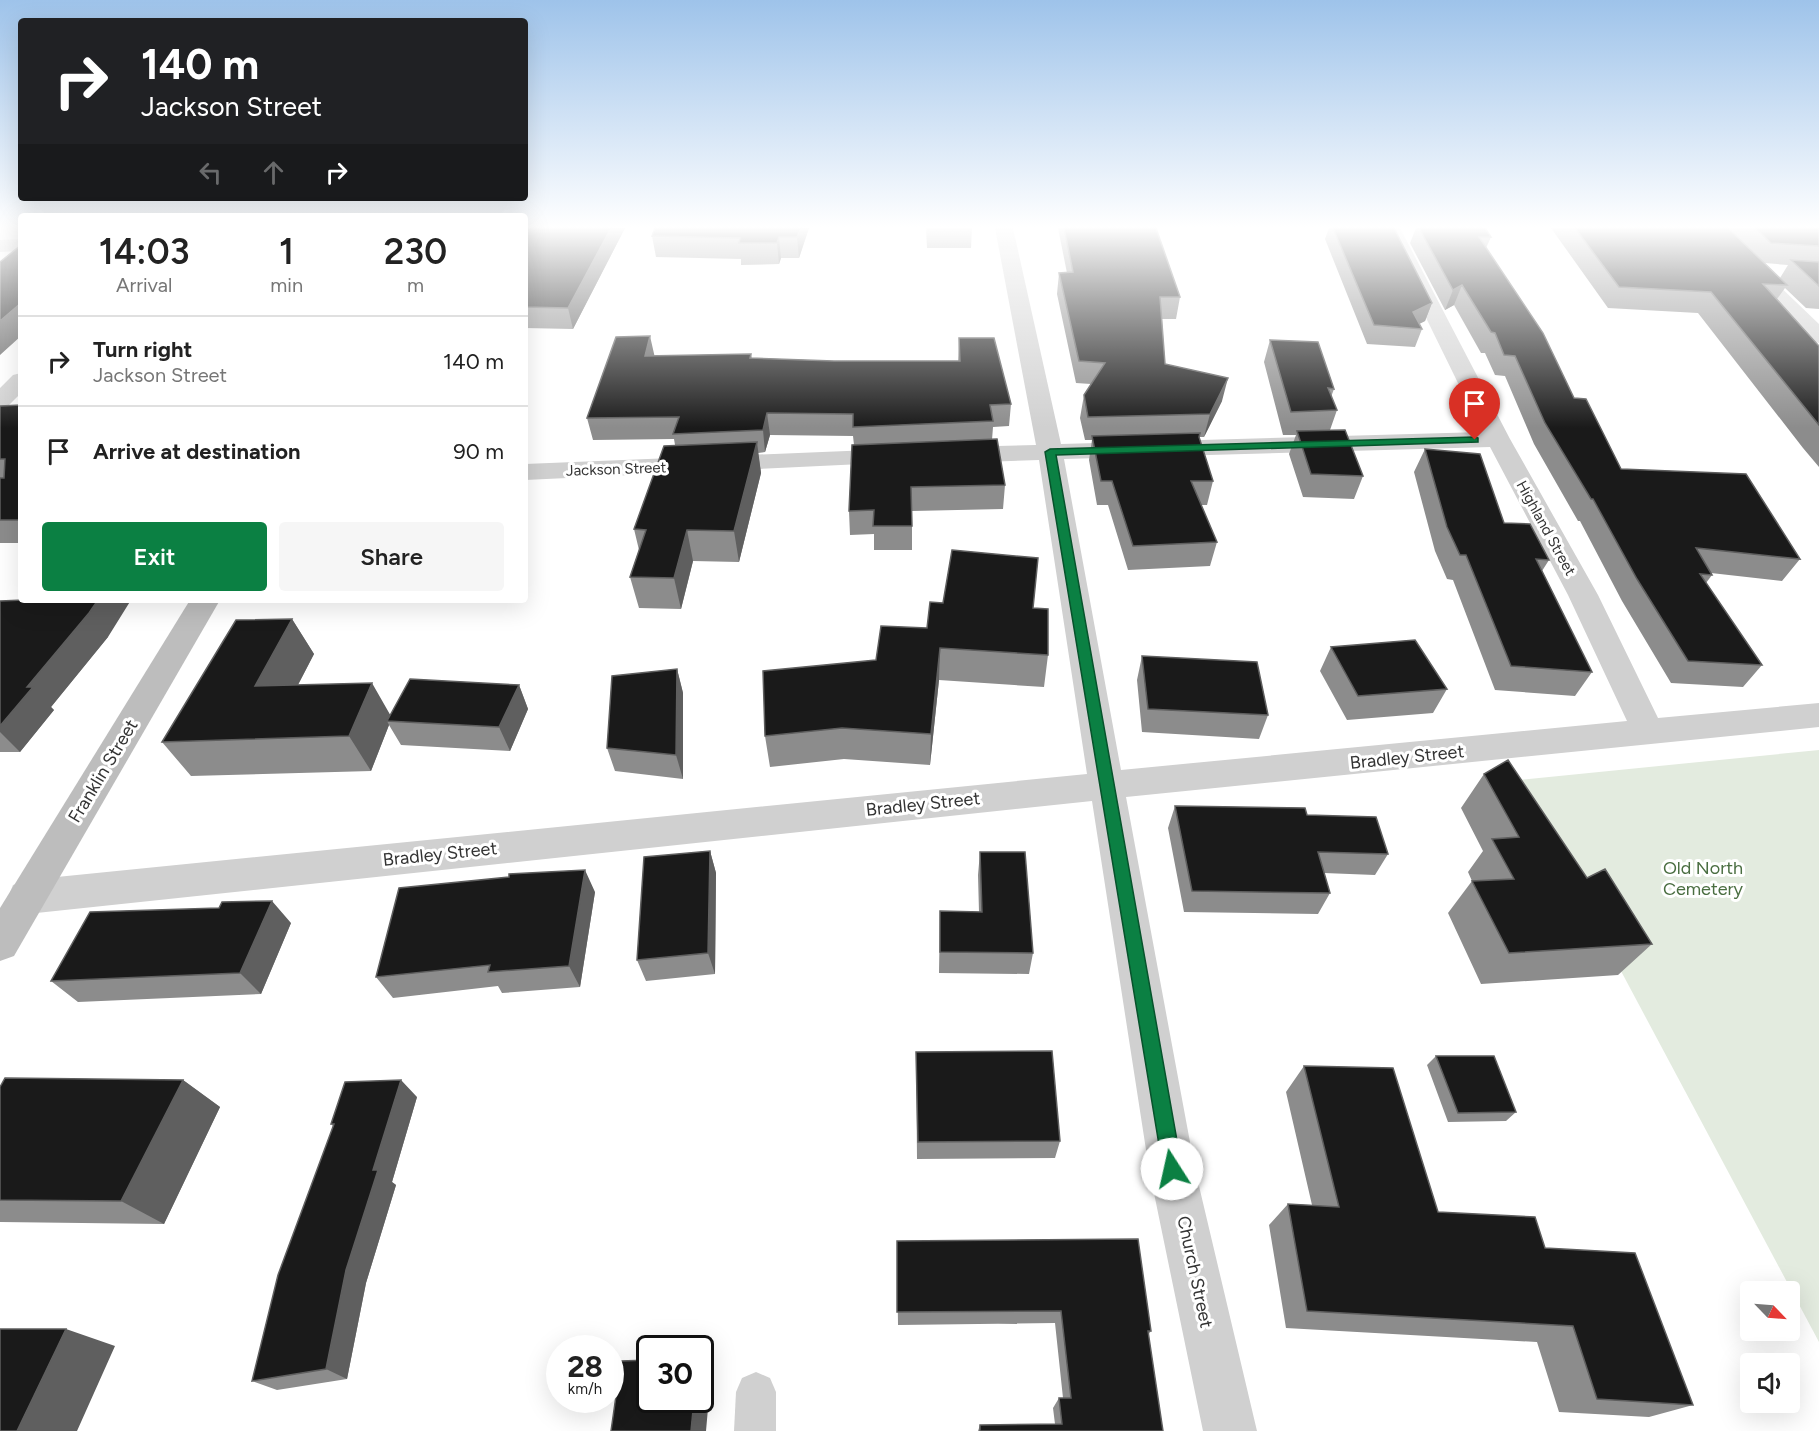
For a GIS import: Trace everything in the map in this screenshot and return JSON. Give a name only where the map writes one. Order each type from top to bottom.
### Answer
[{"type":"street","name":"Church Street","points":[[1018,295],[1050,452],[1105,786],[1172,1169],[1230,1431]]},
{"type":"street","name":"Highland Street","points":[[1425,295],[1498,439],[1583,595],[1649,733]]},
{"type":"street","points":[[1778,295],[1819,336]]},
{"type":"street","points":[[0,400],[18,383]]},
{"type":"street","name":"Jackson Street","points":[[528,472],[921,456],[1498,439]]},
{"type":"street","name":"Franklin Street","points":[[0,943],[203,603]]},
{"type":"street","name":"Bradley Street","points":[[27,897],[1819,715]]},
{"type":"green space","name":"Old North Cemetery","points":[[1819,750],[1819,1342],[1800,1306],[1800,1281],[1786,1281],[1519,780]]},
{"type":"building","points":[[0,295],[18,295],[18,306],[0,321]]},
{"type":"building","points":[[528,295],[575,295],[568,308],[528,307]]},
{"type":"building","points":[[1064,295],[1179,295],[1180,297],[1160,297],[1165,364],[1228,378],[1210,414],[1088,417],[1084,395],[1105,363],[1079,361]]},
{"type":"building","points":[[1361,295],[1428,295],[1432,303],[1413,312],[1422,329],[1374,325]]},
{"type":"building","points":[[1468,295],[1518,295],[1543,333],[1574,398],[1586,399],[1621,469],[1746,474],[1800,559],[1696,548],[1712,575],[1700,574],[1762,665],[1688,661],[1637,579],[1593,499],[1545,423],[1515,356],[1504,355],[1495,333],[1491,332]]},
{"type":"building","points":[[1713,295],[1773,295],[1819,346],[1819,425]]},
{"type":"building","points":[[650,336],[645,356],[751,354],[750,358],[834,361],[960,361],[959,338],[994,338],[1011,404],[990,405],[993,421],[853,427],[853,414],[767,413],[763,430],[673,434],[679,417],[587,418],[616,337]]},
{"type":"building","points":[[1270,340],[1318,342],[1334,389],[1328,388],[1337,410],[1291,412]]},
{"type":"building","points":[[18,405],[18,520],[0,520],[0,478],[4,478],[5,459],[0,459],[0,406]]},
{"type":"building","points":[[1345,430],[1363,476],[1311,474],[1297,431]]},
{"type":"building","points":[[1200,433],[1199,437],[1213,481],[1191,481],[1217,542],[1133,546],[1112,481],[1101,481],[1092,436]]},
{"type":"building","points":[[997,439],[1005,485],[911,487],[912,526],[873,526],[874,510],[849,511],[852,445]]},
{"type":"building","points":[[757,442],[734,531],[687,530],[674,578],[630,577],[646,530],[634,529],[664,446]]},
{"type":"building","points":[[1425,449],[1480,454],[1504,523],[1530,524],[1549,560],[1536,559],[1592,672],[1511,666],[1466,555],[1460,555],[1447,527]]},
{"type":"building","points":[[952,550],[1038,558],[1033,608],[1048,609],[1048,655],[940,648],[931,734],[842,728],[765,736],[763,671],[876,660],[881,626],[927,628],[930,602],[943,603]]},
{"type":"building","points":[[0,601],[96,603],[27,687],[33,687],[0,726]]},
{"type":"building","points":[[292,619],[255,686],[372,683],[349,736],[162,742],[236,620]]},
{"type":"building","points":[[1415,640],[1447,689],[1358,696],[1331,647]]},
{"type":"building","points":[[1142,656],[1257,662],[1268,715],[1148,709]]},
{"type":"building","points":[[677,669],[676,755],[607,748],[612,676]]},
{"type":"building","points":[[410,679],[519,685],[499,727],[387,721]]},
{"type":"building","points":[[1508,760],[1587,878],[1605,869],[1652,944],[1509,953],[1472,881],[1514,879],[1492,839],[1519,837],[1484,774]]},
{"type":"building","points":[[1175,806],[1305,808],[1307,815],[1376,817],[1388,854],[1318,852],[1330,893],[1192,891]]},
{"type":"building","points":[[710,851],[708,953],[637,960],[644,857]]},
{"type":"building","points":[[980,852],[1025,852],[1033,953],[940,952],[940,911],[982,912]]},
{"type":"building","points":[[585,870],[569,966],[488,972],[490,965],[376,977],[399,888],[509,877],[509,874]]},
{"type":"building","points":[[272,901],[240,973],[51,981],[90,912],[219,908],[222,902]]},
{"type":"building","points":[[1052,1051],[1060,1141],[918,1142],[916,1052]]},
{"type":"building","points":[[1436,1056],[1494,1056],[1516,1112],[1458,1113]]},
{"type":"building","points":[[1304,1066],[1393,1068],[1438,1212],[1535,1217],[1545,1248],[1635,1253],[1693,1405],[1597,1399],[1573,1326],[1307,1311],[1288,1204],[1339,1207]]},
{"type":"building","points":[[5,1078],[183,1080],[121,1201],[0,1200],[0,1087]]},
{"type":"building","points":[[401,1080],[373,1170],[378,1170],[346,1270],[326,1369],[252,1381],[278,1275],[334,1124],[331,1124],[345,1082]]},
{"type":"building","points":[[1138,1239],[1151,1331],[1148,1331],[1163,1431],[980,1431],[980,1425],[1062,1424],[1059,1398],[1071,1398],[1061,1311],[897,1312],[897,1241]]},
{"type":"building","points":[[0,1329],[66,1329],[17,1431],[0,1431]]},
{"type":"building","points":[[636,1360],[636,1413],[693,1413],[691,1431],[611,1431],[614,1413],[624,1413],[624,1361]]},
{"type":"route","points":[[1172,1169],[1050,452],[1475,440]]}]
